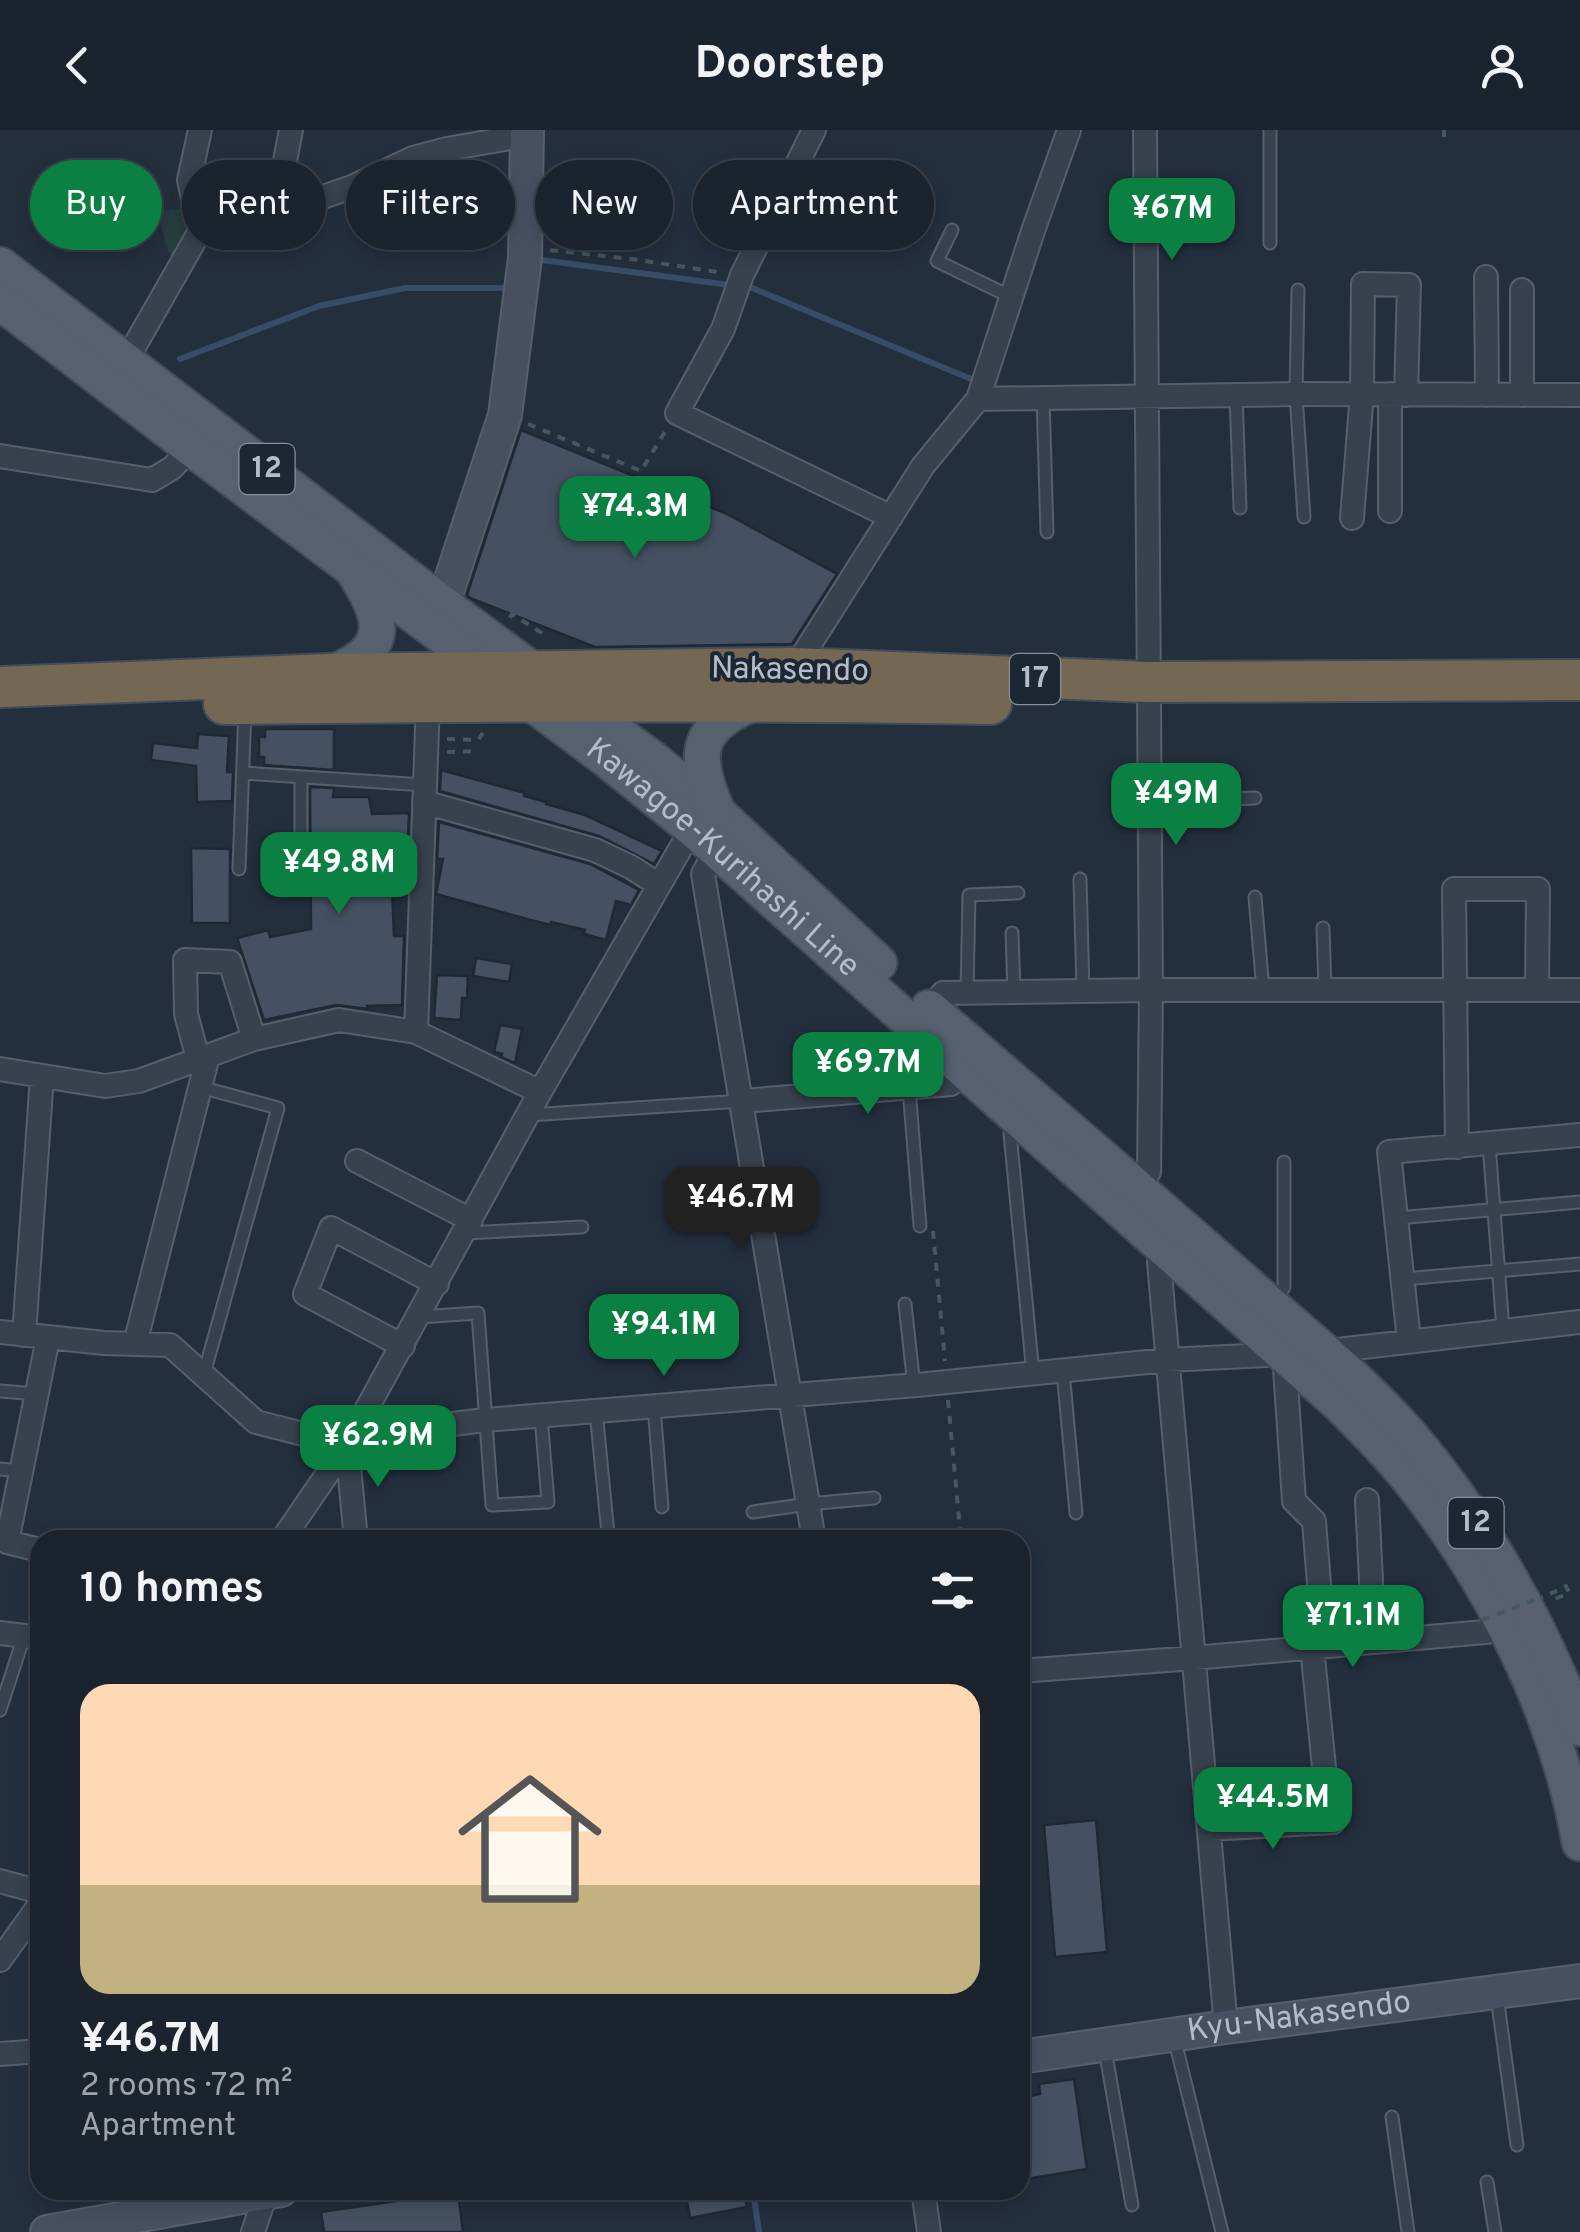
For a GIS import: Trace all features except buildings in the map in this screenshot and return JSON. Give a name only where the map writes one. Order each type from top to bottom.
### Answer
[{"type":"highway","name":"Nakasendo","points":[[0,687],[490,672],[575,701],[777,690]]},
{"type":"highway","name":"Nakasendo","points":[[1148,694],[1580,680]]},
{"type":"highway","name":"Nakasendo","points":[[0,707],[428,702],[532,686],[1580,702]]},
{"type":"main road","points":[[443,604],[505,415],[522,290],[527,132]]},
{"type":"main road","name":"Kawagoe-Kurihashi Line","points":[[0,265],[443,604],[532,686],[709,831],[964,1070],[1340,1404],[1418,1490],[1469,1563],[1494,1625],[1534,1691],[1557,1754],[1580,1844]]},
{"type":"main road","name":"12","points":[[0,302],[490,672]]},
{"type":"main road","points":[[330,674],[355,664],[374,644],[376,613],[352,569]]},
{"type":"main road","points":[[709,831],[702,770],[702,751],[708,734],[735,710],[777,690]]},
{"type":"main road","name":"Kawagoe-Kurihashi Line","points":[[575,701],[653,758],[709,831],[800,891],[1138,1186],[1373,1398],[1423,1450],[1466,1509],[1504,1566],[1575,1699]]},
{"type":"main road","name":"Kyu-Nakasendo","points":[[1030,2056],[1580,1981]]},
{"type":"main road","points":[[47,2232],[224,2200]]},
{"type":"street","points":[[193,160],[200,130]]},
{"type":"street","points":[[285,160],[291,130]]},
{"type":"street","points":[[814,130],[742,276],[722,329],[677,413],[891,517]]},
{"type":"street","points":[[777,690],[924,466],[978,398],[1069,130]]},
{"type":"street","points":[[1138,1186],[1149,1172],[1151,990],[1145,130]]},
{"type":"street","points":[[326,195],[414,158],[527,132]]},
{"type":"street","points":[[126,362],[189,250]]},
{"type":"street","points":[[1486,277],[1487,395]]},
{"type":"street","points":[[1352,518],[1362,393],[1363,284],[1409,285],[1390,511]]},
{"type":"street","points":[[1522,290],[1522,395]]},
{"type":"street","points":[[978,398],[1362,393],[1580,395]]},
{"type":"street","points":[[0,456],[152,480],[172,468],[191,448]]},
{"type":"street","points":[[416,1032],[428,702]]},
{"type":"street","points":[[425,794],[595,850],[660,885]]},
{"type":"street","points":[[289,1530],[347,1445],[540,1092],[683,844],[709,831]]},
{"type":"street","points":[[709,831],[703,874],[812,1530]]},
{"type":"street","points":[[1457,1147],[1454,888],[1538,889],[1538,990]]},
{"type":"street","points":[[135,1344],[200,1087],[203,1058],[186,1014],[185,960],[230,962],[254,1039]]},
{"type":"street","points":[[930,1008],[943,993],[1580,990]]},
{"type":"street","points":[[0,1069],[104,1086],[139,1081],[254,1039],[339,1020],[416,1032],[540,1092]]},
{"type":"street","points":[[742,1101],[951,1084],[964,1070]]},
{"type":"street","points":[[24,1336],[42,1076]]},
{"type":"street","points":[[1409,1341],[1389,1152],[1580,1135]]},
{"type":"street","points":[[357,1162],[468,1227]]},
{"type":"street","points":[[403,1346],[306,1294],[331,1228],[437,1284]]},
{"type":"street","points":[[1168,1251],[1158,1262],[1226,2027]]},
{"type":"street","points":[[0,1332],[170,1345],[256,1422],[347,1445],[381,1433],[485,1420],[914,1386],[1167,1360],[1324,1352],[1580,1322]]},
{"type":"street","points":[[30,1548],[6,1542],[11,1470],[37,1394],[48,1338]]},
{"type":"street","points":[[1284,1354],[1294,1501],[1314,1521],[1326,1788]]},
{"type":"street","points":[[347,1445],[355,1530]]},
{"type":"street","points":[[1367,1500],[1374,1642]]},
{"type":"street","points":[[1030,1670],[1374,1642],[1494,1625]]},
{"type":"street","points":[[1209,1830],[1333,1822]]},
{"type":"street","points":[[0,1881],[30,1889]]},
{"type":"street","points":[[1,1956],[30,1917]]},
{"type":"street","points":[[0,2054],[30,2052]]},
{"type":"street","points":[[252,2232],[269,2200]]},
{"type":"street","points":[[925,2200],[930,2232]]},
{"type":"lane","points":[[1270,130],[1270,243]]},
{"type":"lane","points":[[952,230],[937,261],[1011,297]]},
{"type":"lane","points":[[1298,290],[1296,394],[1304,517]]},
{"type":"lane","points":[[1236,394],[1240,508]]},
{"type":"lane","points":[[1043,398],[1048,532]]},
{"type":"lane","points":[[239,869],[245,704]]},
{"type":"lane","points":[[242,773],[425,794]]},
{"type":"lane","points":[[301,777],[301,856]]},
{"type":"lane","points":[[1149,802],[1254,798]]},
{"type":"lane","points":[[1080,879],[1083,991]]},
{"type":"lane","points":[[966,993],[968,895],[1018,892]]},
{"type":"lane","points":[[1255,897],[1263,990]]},
{"type":"lane","points":[[1323,928],[1324,990]]},
{"type":"lane","points":[[1012,933],[1014,992]]},
{"type":"lane","points":[[200,1087],[278,1108],[204,1376]]},
{"type":"lane","points":[[909,1088],[926,1225]]},
{"type":"lane","points":[[528,1115],[742,1101]]},
{"type":"lane","points":[[1019,1119],[1010,1133],[1032,1374]]},
{"type":"lane","points":[[1489,1144],[1504,1330]]},
{"type":"lane","points":[[1271,1305],[1284,1287],[1284,1162]]},
{"type":"lane","points":[[1397,1218],[1580,1202]]},
{"type":"lane","points":[[468,1227],[582,1227]]},
{"type":"lane","points":[[1402,1279],[1580,1264]]},
{"type":"lane","points":[[906,1304],[914,1386]]},
{"type":"lane","points":[[419,1317],[478,1313],[492,1505],[548,1502],[540,1416]]},
{"type":"lane","points":[[1062,1372],[1076,1514]]},
{"type":"lane","points":[[0,1391],[37,1394]]},
{"type":"lane","points":[[654,1406],[662,1507]]},
{"type":"lane","points":[[596,1411],[608,1530]]},
{"type":"lane","points":[[753,1512],[874,1498]]},
{"type":"lane","points":[[0,1710],[21,1636]]},
{"type":"lane","points":[[1496,1992],[1517,2145]]},
{"type":"lane","points":[[1173,2035],[1222,2232]]},
{"type":"lane","points":[[1104,2045],[1132,2206]]},
{"type":"lane","points":[[1392,2118],[1408,2232]]},
{"type":"lane","points":[[1487,2182],[1496,2232]]},
{"type":"path","points":[[525,248],[742,276]]},
{"type":"path","points":[[505,415],[641,471],[677,413]]},
{"type":"path","points":[[926,1225],[960,1530]]},
{"type":"path","points":[[1494,1625],[1566,1586],[1569,1593],[1550,1601]]},
{"type":"green space","points":[[182,208],[183,250],[177,272],[166,245],[162,211]]},
{"type":"waterway","points":[[534,259],[752,288],[976,381]]},
{"type":"waterway","points":[[180,359],[319,306],[405,288],[511,288]]},
{"type":"waterway","points":[[754,2200],[759,2232]]}]
